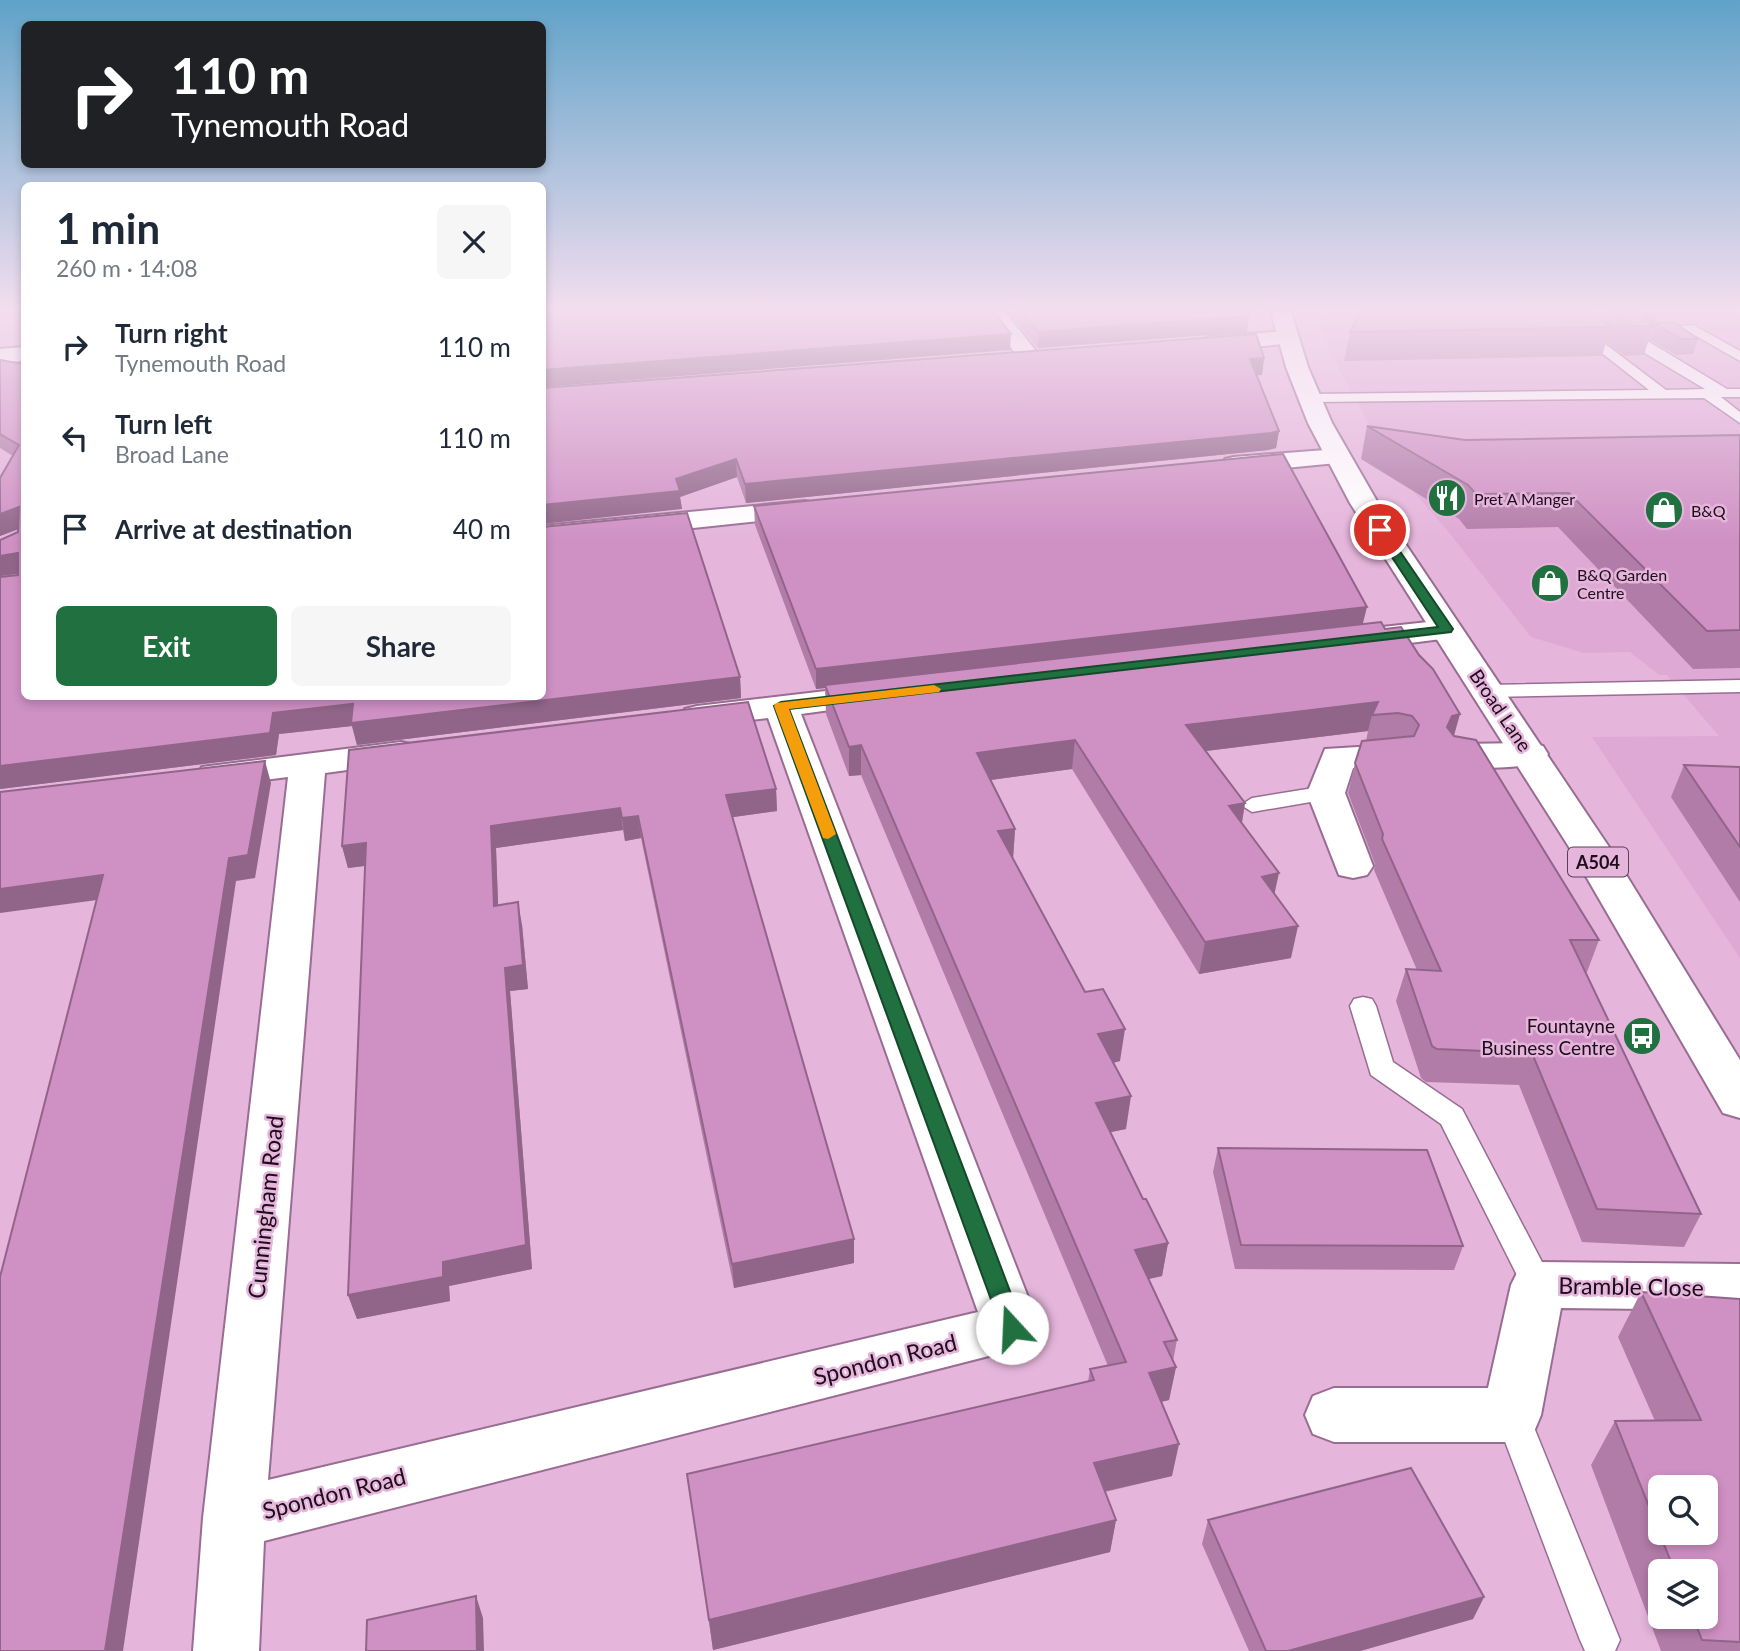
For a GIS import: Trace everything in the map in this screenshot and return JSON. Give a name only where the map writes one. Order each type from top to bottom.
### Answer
[{"type":"street","name":"Broad Lane","points":[[1308,389],[1338,457],[1380,530],[1589,847],[1739,1096]]},
{"type":"street","points":[[1210,467],[1338,457]]},
{"type":"street","points":[[546,535],[827,507]]},
{"type":"street","points":[[1328,643],[1446,629]]},
{"type":"street","points":[[671,720],[908,692]]},
{"type":"street","name":"Spondon Road","points":[[234,1518],[1012,1328],[781,706]]},
{"type":"street","points":[[187,779],[438,748]]},
{"type":"street","points":[[1459,755],[1530,754]]},
{"type":"street","points":[[1353,866],[1326,793],[1338,757],[1391,756]]},
{"type":"street","name":"Cunningham Road","points":[[226,1651],[234,1518],[308,764]]},
{"type":"street","name":"Bramble Close","points":[[1513,1415],[1538,1285],[1740,1287]]},
{"type":"street","points":[[1334,1415],[1513,1415]]},
{"type":"lane","points":[[1658,389],[1664,394]]},
{"type":"lane","points":[[1717,389],[1724,393]]},
{"type":"lane","points":[[1707,393],[1740,419]]},
{"type":"lane","points":[[1311,398],[1740,393]]},
{"type":"lane","points":[[1488,691],[1740,686]]},
{"type":"lane","points":[[1252,805],[1326,793]]},
{"type":"lane","points":[[1363,1006],[1381,1068],[1452,1117],[1538,1285]]},
{"type":"lane","points":[[1513,1415],[1600,1640]]},
{"type":"shaded area","points":[[1350,389],[1740,389],[1740,958],[1592,737],[1719,736],[1667,675],[1659,675],[1630,652],[1584,653],[1531,637],[1447,530],[1393,468]]},
{"type":"building","points":[[0,389],[21,389],[21,700],[546,700],[351,723],[353,704],[273,713],[270,733],[0,766],[0,577],[18,575],[18,553],[0,556],[0,540],[18,532],[19,507],[0,514],[0,478],[19,445],[0,434]]},
{"type":"building","points":[[546,389],[1262,389],[1279,431],[745,484],[736,459],[676,479],[680,491],[546,505]]},
{"type":"building","points":[[1367,426],[1465,440],[1740,435],[1740,630],[1707,631],[1569,493],[1476,494],[1468,485]]},
{"type":"building","points":[[1283,454],[1367,607],[816,669],[754,506]]},
{"type":"building","points":[[687,513],[740,677],[546,700],[546,527]]},
{"type":"building","points":[[1381,622],[1385,629],[1401,627],[1419,655],[1433,669],[1460,714],[1452,716],[1447,727],[1454,736],[1476,740],[1599,940],[1570,940],[1701,1214],[1597,1209],[1532,1053],[1437,1049],[1432,1046],[1406,969],[1441,971],[1382,839],[1383,834],[1355,763],[1362,741],[1414,736],[1419,725],[1412,716],[1398,713],[1372,715],[1378,702],[1186,725],[1245,803],[1229,806],[1279,873],[1262,877],[1298,926],[1205,942],[1075,740],[977,753],[1015,829],[998,831],[1085,992],[1103,989],[1125,1029],[1098,1034],[1131,1096],[1096,1103],[1143,1199],[1146,1199],[1168,1243],[1135,1250],[1177,1340],[1164,1342],[1176,1367],[1149,1373],[1179,1444],[1094,1463],[1116,1520],[709,1620],[687,1474],[1094,1380],[1090,1369],[1126,1362],[861,745],[849,747],[825,685]]},
{"type":"building","points":[[748,702],[776,789],[726,795],[854,1239],[732,1264],[638,816],[622,818],[620,808],[491,826],[494,906],[518,902],[523,965],[505,968],[526,1245],[443,1262],[443,1277],[348,1295],[366,843],[342,846],[349,750]]},
{"type":"building","points":[[265,761],[248,855],[229,858],[105,1651],[0,1651],[0,1277],[103,875],[0,889],[0,792]]},
{"type":"building","points":[[1684,765],[1740,767],[1740,847]]},
{"type":"building","points":[[1218,1148],[1427,1150],[1463,1246],[1241,1245]]},
{"type":"building","points":[[1641,1292],[1740,1299],[1740,1642],[1702,1640],[1698,1629],[1718,1629],[1718,1559],[1670,1559],[1664,1545],[1718,1545],[1718,1475],[1648,1475],[1648,1504],[1615,1421],[1701,1420]]},
{"type":"building","points":[[1411,1468],[1484,1597],[1288,1651],[1266,1651],[1208,1520]]},
{"type":"building","points":[[476,1596],[477,1651],[366,1651],[367,1620]]},
{"type":"slow traffic","points":[[828,834],[781,706],[934,689]]},
{"type":"place","name":"Pret A Manger","points":[[1447,498]]},
{"type":"place","name":"B&Q","points":[[1664,510]]},
{"type":"place","name":"B&Q Garden Centre","points":[[1550,583]]},
{"type":"place","name":"Fountayne Business Centre","points":[[1642,1036]]},
{"type":"route","points":[[1012,1328],[781,706],[1446,629],[1380,530]]}]
